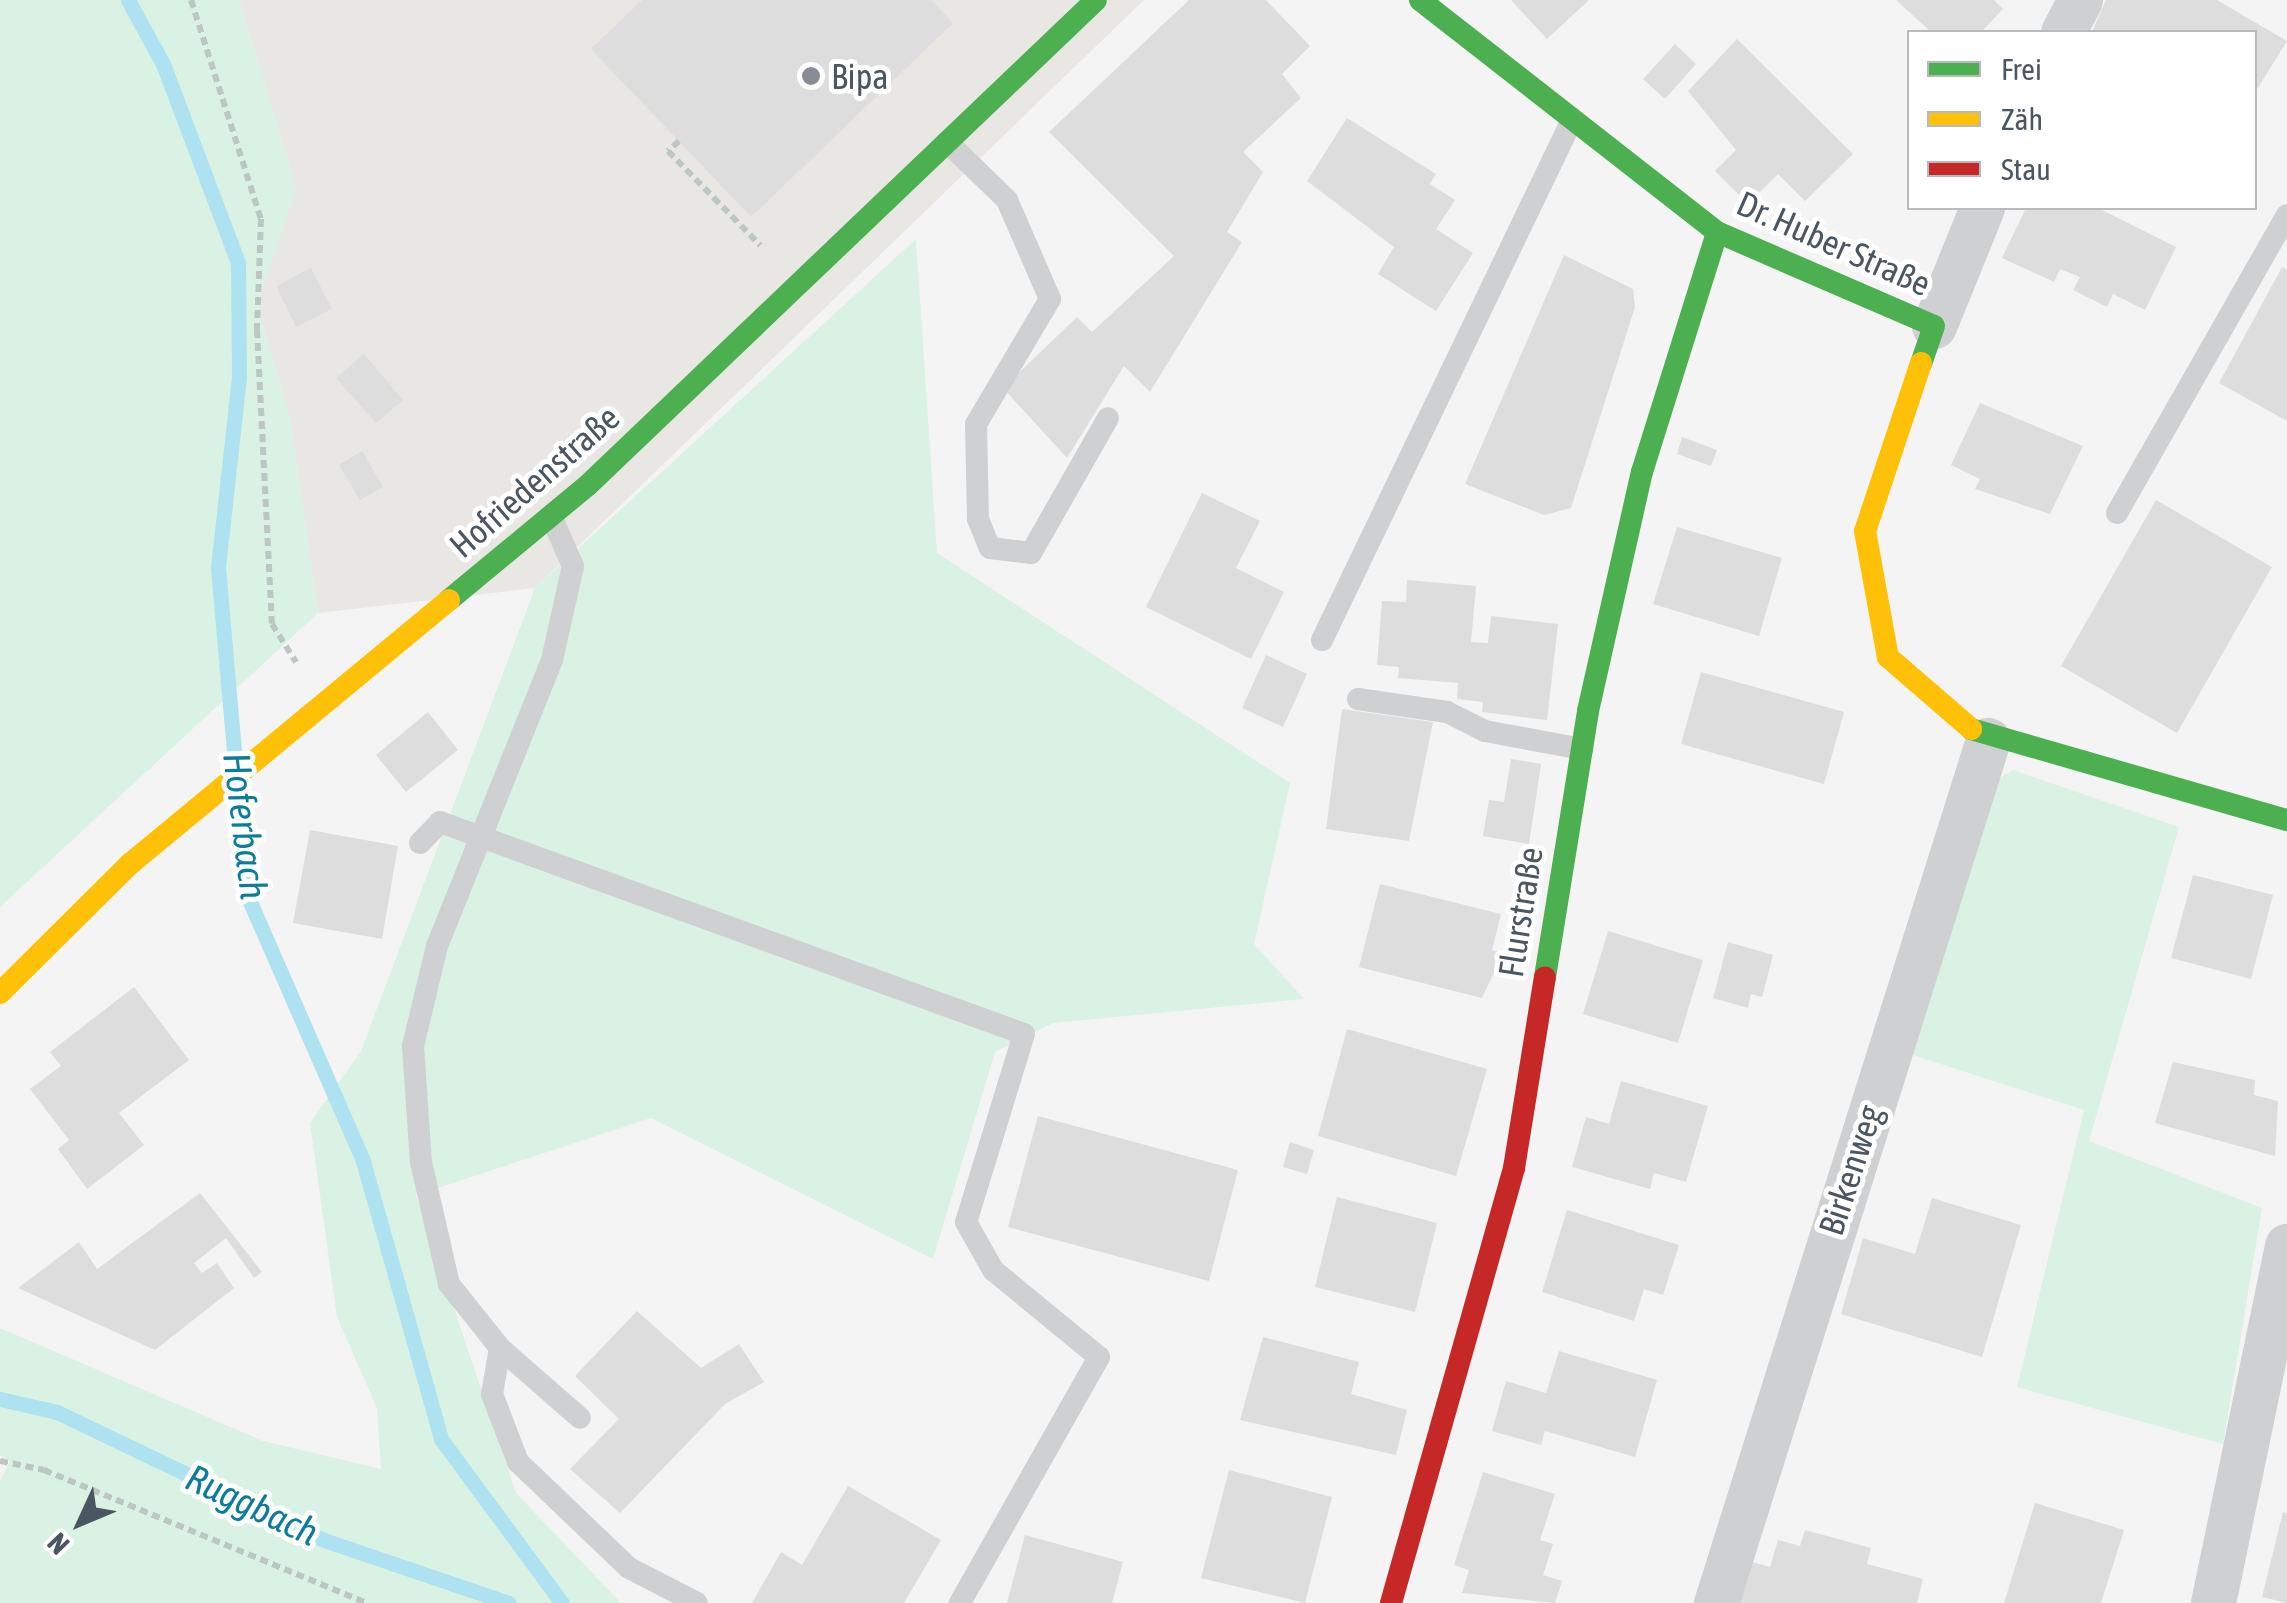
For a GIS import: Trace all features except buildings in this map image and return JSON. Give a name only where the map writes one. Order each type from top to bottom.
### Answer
[{"type":"street","name":"Hofriedenstraße","points":[[0,993],[176,828],[551,516],[1096,0]]},
{"type":"street","name":"Dr. Huber Straße","points":[[1420,0],[1574,115],[1717,232],[1934,326],[1866,530],[1888,657],[1929,702],[1988,740],[2287,820]]},
{"type":"street","points":[[2064,30],[2080,0]]},
{"type":"street","points":[[1934,326],[1981,210]]},
{"type":"street","name":"Flurstraße","points":[[1391,1603],[1514,1168],[1582,749],[1642,472],[1717,232]]},
{"type":"street","name":"Birkenweg","points":[[1716,1603],[1988,740]]},
{"type":"street","points":[[2213,1603],[2287,1246]]},
{"type":"lane","points":[[1322,640],[1574,115]]},
{"type":"lane","points":[[947,142],[1006,200],[1050,298],[976,424],[978,519],[990,548],[1032,553],[1108,418]]},
{"type":"lane","points":[[2117,513],[2287,216]]},
{"type":"lane","points":[[551,516],[573,566],[552,660],[437,946],[413,1046],[438,1245],[450,1284],[500,1348],[580,1418]]},
{"type":"lane","points":[[1358,699],[1582,749]]},
{"type":"lane","points":[[420,843],[440,822],[477,842],[1024,1034],[966,1222],[993,1270],[1100,1357],[960,1603]]},
{"type":"lane","points":[[500,1348],[492,1394],[518,1462],[630,1568],[697,1603]]},
{"type":"path","points":[[191,0],[262,220],[257,330],[272,624],[322,706]]},
{"type":"path","points":[[679,141],[668,151],[772,256]]},
{"type":"path","points":[[0,1462],[44,1470],[367,1603]]},
{"type":"shaded area","points":[[239,0],[1144,0],[535,588],[318,613],[290,419],[257,304],[296,188]]},
{"type":"green space","points":[[0,0],[239,0],[296,188],[257,304],[290,419],[318,613],[0,907]]},
{"type":"green space","points":[[916,239],[937,553],[1290,783],[1254,944],[1304,999],[1053,1023],[995,1052],[933,1259],[651,1118],[416,1195],[516,1493],[621,1603],[0,1603],[0,1481],[10,1461],[0,1455],[0,1328],[263,1441],[381,1469],[377,1408],[337,1317],[310,1123],[361,1051],[535,588]]},
{"type":"green space","points":[[2013,770],[2179,827],[2089,1141],[2262,1208],[2223,1444],[2017,1387],[2084,1110],[1897,1050],[1992,783]]},
{"type":"waterway","name":"Hoferbach","points":[[128,0],[163,64],[238,263],[239,377],[218,568],[235,761]]},
{"type":"waterway","name":"Hoferbach","points":[[238,789],[247,895],[363,1161],[441,1439],[562,1603]]},
{"type":"waterway","name":"Ruggbach","points":[[0,1399],[57,1412],[324,1540],[509,1603]]},
{"type":"traffic: fast","points":[[449,600],[588,485],[1096,0]]},
{"type":"traffic: fast","points":[[1420,0],[1717,232],[1934,326],[1921,363]]},
{"type":"traffic: fast","points":[[1545,977],[1588,711],[1642,472],[1717,232]]},
{"type":"traffic: fast","points":[[1971,729],[2287,820]]},
{"type":"traffic: slow","points":[[1921,363],[1865,531],[1888,657],[1971,729]]},
{"type":"traffic: slow","points":[[0,993],[130,864],[449,600]]},
{"type":"traffic: jam","points":[[1391,1603],[1514,1168],[1545,977]]},
{"type":"place","name":"Bipa","points":[[811,76]]}]
